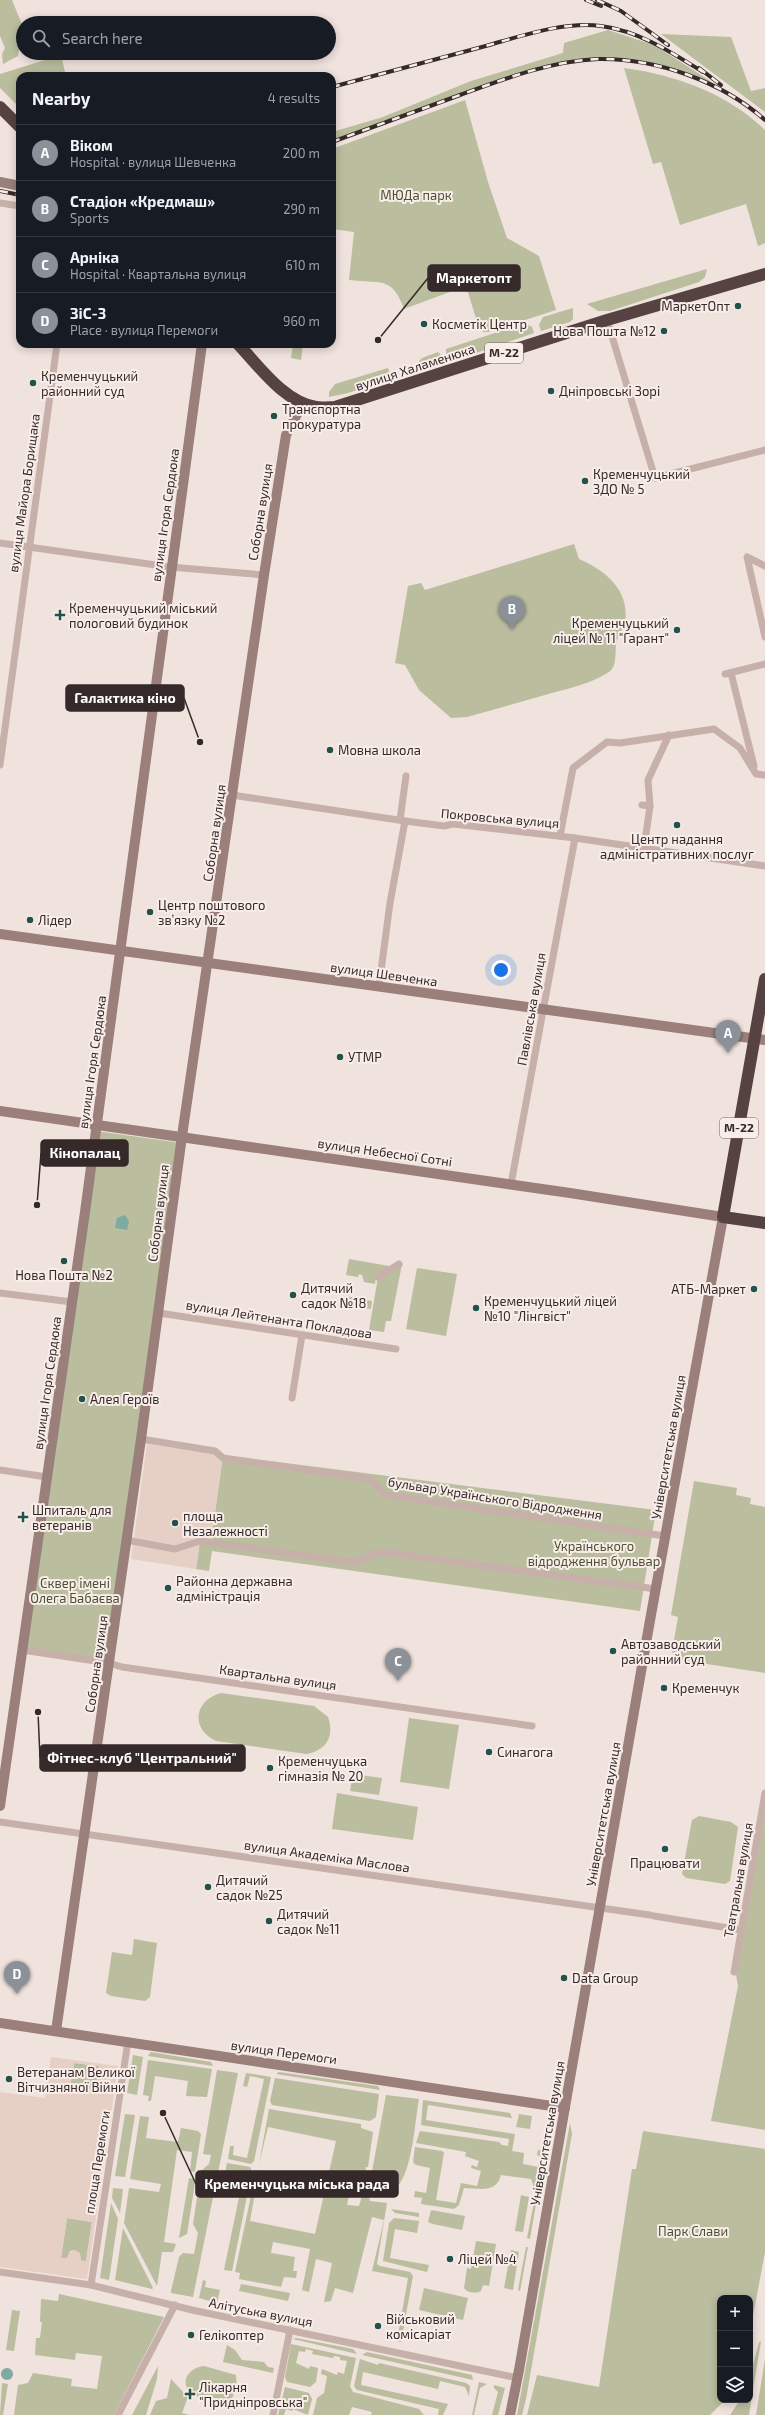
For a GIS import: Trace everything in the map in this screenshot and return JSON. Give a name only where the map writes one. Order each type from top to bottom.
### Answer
[{"type":"highway","points":[[0,107],[16,123]]},
{"type":"highway","name":"вулиця Халаменюка","points":[[303,403],[317,407],[335,407],[607,320],[765,274]]},
{"type":"highway","name":"М-22","points":[[242,348],[283,389],[303,403]]},
{"type":"highway","name":"М-22","points":[[723,1217],[760,1040],[765,979]]},
{"type":"highway","name":"вулиця Небесної Сотні","points":[[723,1217],[765,1223]]},
{"type":"street","points":[[0,182],[16,185]]},
{"type":"street","points":[[0,203],[16,205]]},
{"type":"street","points":[[607,320],[655,478],[765,450]]},
{"type":"street","name":"вулиця Майора Борищака","points":[[0,765],[28,547],[56,348]]},
{"type":"street","name":"вулиця Ігоря Сердюка","points":[[0,1806],[72,1302],[170,567],[201,348]]},
{"type":"street","name":"Соборна вулиця","points":[[56,2031],[126,1540],[142,1439],[182,1136],[264,575],[286,435],[303,403]]},
{"type":"street","points":[[0,543],[170,567],[264,575]]},
{"type":"street","points":[[765,566],[747,557],[765,637]]},
{"type":"street","points":[[756,774],[728,673],[765,664]]},
{"type":"street","points":[[560,836],[573,768],[608,742],[620,743],[669,734],[714,729],[740,748],[756,774]]},
{"type":"street","points":[[644,848],[648,780],[669,734]]},
{"type":"street","points":[[756,774],[765,775]]},
{"type":"street","points":[[379,986],[402,821],[406,776]]},
{"type":"street","name":"Покровська вулиця","points":[[232,795],[402,821],[444,826],[453,824],[560,836],[765,866]]},
{"type":"street","name":"Павлівська вулиця","points":[[511,1184],[575,838]]},
{"type":"street","name":"вулиця Шевченка","points":[[0,934],[760,1040]]},
{"type":"street","name":"вулиця Небесної Сотні","points":[[0,1111],[511,1184],[723,1217]]},
{"type":"street","name":"Університетська вулиця","points":[[510,2415],[518,2378],[665,1536],[723,1217]]},
{"type":"street","points":[[378,1277],[399,1264]]},
{"type":"street","points":[[0,1292],[72,1302]]},
{"type":"street","name":"вулиця Лейтенанта Покладова","points":[[158,1313],[396,1349]]},
{"type":"street","points":[[292,1398],[302,1335]]},
{"type":"street","name":"бульвар Українського Відродження","points":[[142,1439],[215,1451],[223,1458],[370,1478],[385,1495],[665,1536]]},
{"type":"street","points":[[0,1470],[47,1477]]},
{"type":"street","points":[[126,1540],[175,1548],[200,1541],[352,1562],[363,1561],[373,1553],[380,1552],[656,1589]]},
{"type":"street","name":"Квартальна вулиця","points":[[22,1650],[109,1663],[122,1668],[532,1726]]},
{"type":"street","name":"Театральна вулиця","points":[[734,1972],[765,1793]]},
{"type":"street","name":"вулиця Академіка Маслова","points":[[0,1822],[600,1908],[741,1930]]},
{"type":"street","name":"вулиця Перемоги","points":[[0,2023],[565,2108]]},
{"type":"street","name":"площа Перемоги","points":[[91,2285],[128,2042]]},
{"type":"street","name":"Алітуська вулиця","points":[[0,2272],[91,2285],[175,2305],[518,2378]]},
{"type":"street","points":[[118,2415],[175,2305]]},
{"type":"street","points":[[273,2415],[290,2330]]},
{"type":"green space","points":[[0,0],[12,0],[19,16],[16,16],[16,57],[3,64],[2,54],[5,48],[0,36]]},
{"type":"green space","points":[[608,30],[654,45],[712,82],[644,62],[616,58],[576,60],[550,65],[336,139],[336,131],[383,117],[471,81],[563,53],[564,43]]},
{"type":"green space","points":[[661,34],[731,37],[751,91],[765,88],[765,112]]},
{"type":"green space","points":[[45,60],[62,60],[65,72],[16,72],[16,104],[0,88],[0,74]]},
{"type":"green space","points":[[624,68],[662,75],[699,88],[734,106],[765,130],[765,243],[758,246],[746,204],[680,225],[661,162],[653,164]]},
{"type":"green space","name":"МЮДа парк","points":[[465,100],[488,182],[507,238],[539,256],[556,310],[488,332],[483,332],[479,328],[466,286],[404,309],[395,291],[384,283],[349,280],[354,232],[336,230],[336,148]]},
{"type":"green space","points":[[707,269],[705,277],[699,282],[610,311],[598,311],[587,304]]},
{"type":"green space","points":[[573,308],[573,319],[570,322],[541,331],[539,325],[543,317]]},
{"type":"green space","points":[[525,323],[532,327],[534,333],[450,362],[446,359],[446,349]]},
{"type":"green space","points":[[292,348],[302,348],[301,360],[291,358]]},
{"type":"green space","points":[[438,352],[442,356],[442,360],[439,365],[422,369],[419,361],[422,358]]},
{"type":"green space","points":[[388,368],[391,379],[348,393],[329,397],[329,392],[335,384]]},
{"type":"green space","points":[[574,544],[579,559],[606,575],[614,583],[624,600],[626,611],[625,622],[616,644],[613,667],[609,672],[589,682],[574,687],[467,717],[451,718],[419,690],[405,665],[395,663],[408,586],[421,583],[425,590]]},
{"type":"green space","name":"Сквер імені Олега Бабаєва","points":[[96,1131],[181,1143],[109,1663],[22,1650]]},
{"type":"green space","points":[[349,1259],[395,1267],[402,1264],[391,1321],[386,1321],[384,1332],[369,1330],[378,1277],[376,1277],[375,1284],[364,1282],[362,1275],[359,1274],[358,1277],[346,1275]]},
{"type":"green space","points":[[417,1268],[457,1274],[446,1336],[406,1329]]},
{"type":"green space","points":[[345,1296],[372,1301],[371,1309],[343,1304]]},
{"type":"green space","name":"Українського відродження бульвар","points":[[223,1455],[656,1510],[640,1611],[212,1551],[209,1571],[196,1569],[200,1541],[211,1542]]},
{"type":"green space","points":[[694,1481],[737,1488],[736,1495],[751,1498],[750,1504],[765,1507],[765,1673],[681,1660],[672,1652],[678,1617],[671,1615]]},
{"type":"green space","points":[[221,1693],[314,1706],[328,1717],[330,1730],[327,1742],[319,1750],[306,1754],[216,1741],[208,1736],[202,1729],[199,1722],[199,1715],[205,1702]]},
{"type":"green space","points":[[409,1718],[459,1725],[449,1789],[400,1782]]},
{"type":"green space","points":[[353,1774],[382,1778],[379,1795],[350,1791]]},
{"type":"green space","points":[[337,1793],[418,1807],[413,1840],[332,1829]]},
{"type":"green space","points":[[765,1812],[765,2130],[711,2121],[738,1986],[736,1974]]},
{"type":"green space","points":[[699,1816],[731,1822],[738,1827],[730,1881],[725,1884],[686,1878],[682,1874],[692,1820]]},
{"type":"green space","points":[[134,1939],[157,1943],[150,1997],[145,2001],[111,1996],[106,1993],[112,1952],[132,1955]]},
{"type":"green space","points":[[151,2052],[211,2062],[213,2066],[148,2056]]},
{"type":"green space","points":[[133,2055],[143,2057],[137,2095],[127,2093]]},
{"type":"green space","points":[[148,2060],[212,2069],[207,2097],[186,2096],[188,2081],[155,2076],[151,2101],[148,2101],[149,2096],[143,2095]]},
{"type":"green space","points":[[74,2063],[99,2066],[96,2090],[70,2087]]},
{"type":"green space","points":[[217,2070],[238,2073],[193,2297],[171,2293],[171,2291],[179,2257],[183,2253],[194,2254],[198,2233],[193,2224],[201,2171],[209,2164],[211,2155],[203,2154]]},
{"type":"green space","points":[[279,2072],[378,2086],[380,2090],[276,2074]]},
{"type":"green space","points":[[246,2073],[271,2077],[254,2161],[251,2164],[228,2159],[230,2146],[234,2146],[233,2155],[247,2158],[264,2079],[250,2076],[247,2087],[243,2086]]},
{"type":"green space","points":[[275,2078],[379,2094],[376,2117],[370,2121],[272,2105],[270,2101]]},
{"type":"green space","points":[[386,2095],[419,2099],[412,2149],[408,2163],[404,2176],[399,2185],[392,2190],[377,2189],[378,2179],[371,2177]]},
{"type":"green space","points":[[423,2100],[510,2113],[512,2118],[428,2105],[426,2120],[515,2134],[512,2151],[524,2153],[523,2164],[538,2167],[540,2156],[537,2155],[538,2150],[546,2151],[544,2161],[542,2161],[543,2165],[539,2191],[535,2190],[531,2179],[501,2175],[499,2181],[495,2185],[487,2189],[464,2188],[459,2205],[454,2209],[421,2204],[422,2198],[414,2197],[415,2191],[426,2193],[430,2168],[416,2165],[413,2162],[415,2147],[442,2151],[444,2153],[436,2200],[456,2203],[461,2183],[477,2186],[481,2171],[471,2168],[472,2165],[477,2167],[479,2161],[465,2156],[466,2152],[416,2143],[420,2131],[499,2142],[502,2145],[508,2146],[509,2139],[421,2125]]},
{"type":"green space","points":[[269,2109],[361,2124],[361,2128],[373,2132],[368,2167],[366,2167],[364,2179],[358,2181],[355,2197],[349,2196],[347,2205],[359,2206],[364,2189],[367,2187],[370,2201],[387,2203],[377,2264],[380,2266],[410,2272],[413,2276],[401,2342],[397,2341],[408,2278],[372,2271],[384,2220],[372,2217],[353,2293],[335,2288],[331,2301],[324,2302],[332,2263],[316,2259],[309,2292],[302,2290],[310,2249],[273,2242],[271,2253],[295,2257],[293,2271],[297,2271],[296,2278],[284,2277],[281,2287],[239,2279],[240,2273],[235,2272],[256,2172],[259,2170],[250,2221],[315,2234],[336,2141],[268,2127],[259,2164]]},
{"type":"green space","points":[[125,2114],[135,2115],[125,2177],[115,2176]]},
{"type":"green space","points":[[519,2114],[532,2116],[530,2129],[516,2127]]},
{"type":"green space","points":[[140,2116],[149,2117],[146,2138],[178,2142],[181,2128],[198,2131],[201,2134],[195,2172],[190,2171],[192,2152],[177,2150],[164,2242],[176,2244],[173,2252],[162,2252],[157,2286],[124,2223],[129,2188],[159,2192],[161,2184],[130,2179]]},
{"type":"green space","points":[[570,2123],[572,2134],[526,2399],[522,2415],[517,2415]]},
{"type":"green space","name":"Парк Слави","points":[[643,2131],[765,2149],[765,2252],[753,2316],[753,2295],[717,2295],[717,2403],[722,2403],[710,2415],[527,2415],[537,2375],[599,2387],[632,2169],[636,2169]]},
{"type":"green space","points":[[227,2163],[250,2167],[252,2171],[232,2271],[224,2270],[243,2178],[228,2175],[225,2188],[222,2187]]},
{"type":"green space","points":[[189,2178],[194,2179],[195,2183],[187,2234],[179,2238]]},
{"type":"green space","points":[[113,2188],[123,2189],[120,2213],[112,2198]]},
{"type":"green space","points":[[521,2195],[529,2197],[523,2232],[515,2231]]},
{"type":"green space","points":[[535,2197],[537,2198],[530,2239],[527,2238]]},
{"type":"green space","points":[[111,2203],[118,2219],[109,2280],[100,2278]]},
{"type":"green space","points":[[391,2209],[419,2213],[419,2217],[395,2213]]},
{"type":"green space","points":[[431,2210],[465,2216],[462,2230],[428,2222]]},
{"type":"green space","points":[[67,2218],[92,2222],[86,2261],[81,2261],[75,2250],[70,2251],[67,2259],[61,2258]]},
{"type":"green space","points":[[394,2218],[419,2221],[417,2233],[395,2229],[390,2258],[429,2265],[427,2272],[383,2261],[389,2223]]},
{"type":"green space","points":[[123,2228],[153,2288],[152,2289],[115,2280]]},
{"type":"green space","points":[[476,2241],[496,2244],[489,2286],[483,2285],[481,2291],[475,2293],[467,2291],[464,2288],[467,2268],[471,2269]]},
{"type":"green space","points":[[526,2247],[528,2247],[520,2291],[518,2290]]},
{"type":"green space","points":[[511,2250],[519,2252],[513,2290],[504,2288]]},
{"type":"green space","points":[[203,2280],[206,2281],[205,2287],[220,2290],[217,2303],[199,2298]]},
{"type":"green space","points":[[241,2284],[290,2293],[288,2301],[239,2291]]},
{"type":"green space","points":[[424,2288],[468,2298],[463,2320],[419,2310]]},
{"type":"green space","points":[[59,2294],[164,2317],[114,2415],[14,2415],[18,2385],[28,2383],[33,2373],[72,2379],[71,2386],[97,2389],[102,2356],[76,2353],[75,2360],[35,2355],[36,2338],[40,2338],[42,2322],[40,2322],[41,2299],[58,2301]]},
{"type":"green space","points":[[12,2310],[20,2311],[14,2351],[6,2350]]},
{"type":"green space","points":[[296,2338],[353,2349],[357,2354],[293,2339]]},
{"type":"green space","points":[[761,2341],[753,2390],[753,2365],[759,2342]]},
{"type":"green space","points":[[291,2344],[356,2358],[350,2386],[353,2392],[419,2409],[424,2415],[371,2415],[372,2412],[352,2407],[349,2415],[313,2415],[317,2398],[324,2393],[327,2376],[321,2374],[322,2369],[337,2375],[338,2372],[344,2374],[347,2361],[340,2360],[340,2357],[334,2356],[333,2358],[312,2354],[313,2351],[306,2349],[305,2352],[299,2351],[296,2363],[309,2369],[310,2366],[318,2368],[316,2382],[310,2387],[287,2382],[285,2377]]},
{"type":"green space","points":[[227,2345],[235,2350],[242,2360],[264,2362],[268,2367],[274,2368],[273,2373],[223,2362]]},
{"type":"green space","points":[[367,2352],[472,2375],[473,2380],[362,2355]]},
{"type":"green space","points":[[360,2359],[378,2365],[379,2363],[466,2383],[470,2386],[469,2396],[465,2387],[440,2381],[438,2389],[363,2372],[361,2385],[448,2404],[443,2415],[438,2415],[439,2409],[357,2390],[354,2386]]},
{"type":"green space","points":[[765,2359],[765,2415],[756,2415]]},
{"type":"green space","points":[[158,2366],[157,2379],[146,2415],[132,2415]]},
{"type":"green space","points":[[204,2366],[236,2375],[237,2387],[232,2398],[228,2400],[210,2400],[193,2395],[190,2392],[186,2383],[188,2375],[195,2369]]},
{"type":"green space","points":[[171,2379],[188,2397],[182,2413],[189,2415],[150,2415],[156,2401],[167,2398]]},
{"type":"green space","points":[[479,2382],[487,2384],[480,2388],[474,2415],[472,2415]]},
{"type":"green space","points":[[2,2383],[8,2384],[3,2415],[0,2415]]},
{"type":"green space","points":[[494,2385],[505,2388],[498,2415],[492,2415],[498,2392],[494,2388]]},
{"type":"green space","points":[[285,2387],[309,2393],[312,2399],[308,2415],[293,2409],[292,2411],[286,2409],[284,2415],[278,2415]]},
{"type":"green space","points":[[738,2403],[751,2403],[749,2415],[730,2415]]},
{"type":"shaded area","name":"площа Незалежності","points":[[147,1444],[223,1455],[211,1542],[200,1541],[196,1569],[131,1559]]},
{"type":"shaded area","points":[[51,2057],[118,2066],[87,2279],[0,2267],[0,2092],[45,2098]],"holes":[[[74,2063],[99,2066],[96,2090],[70,2087]],[[67,2218],[92,2222],[86,2261],[81,2260],[80,2253],[75,2250],[69,2253],[67,2258],[61,2258]]]},
{"type":"water","points":[[125,1215],[129,1222],[127,1230],[115,1228],[117,1218]]},
{"type":"water","points":[[7,2368],[11,2370],[13,2374],[11,2378],[7,2380],[3,2378],[1,2374],[3,2370]]},
{"type":"railway","points":[[586,0],[601,6]]},
{"type":"railway","points":[[597,0],[621,11],[668,45]]},
{"type":"railway","points":[[336,86],[541,31],[586,25],[601,26],[628,32],[642,37],[703,72]]},
{"type":"railway","points":[[336,141],[511,77],[563,63],[598,59],[642,63],[687,74],[728,94],[748,106],[765,120]]},
{"type":"railway","points":[[699,68],[721,85]]},
{"type":"railway","points":[[0,191],[16,194]]},
{"type":"place","name":"МаркетОпт","points":[[738,306]]},
{"type":"place","name":"Косметік Центр","points":[[424,324]]},
{"type":"place","name":"Нова Пошта №12","points":[[664,331]]},
{"type":"place","name":"Маркетопт","points":[[378,340]]},
{"type":"place","name":"Кременчуцький районний суд","points":[[33,383]]},
{"type":"place","name":"Дніпровські Зорі","points":[[551,391]]},
{"type":"place","name":"Транспортна прокуратура","points":[[274,416]]},
{"type":"place","name":"Кременчуцький ЗДО № 5","points":[[585,481]]},
{"type":"place","name":"Кременчуцький міський пологовий будинок","points":[[60,615]]},
{"type":"place","name":"Стадіон «Кредмаш»","points":[[512,629]]},
{"type":"place","name":"Кременчуцький ліцей № 11 \"Гарант\"","points":[[677,630]]},
{"type":"place","name":"Галактика кіно","points":[[200,742]]},
{"type":"place","name":"Мовна школа","points":[[330,750]]},
{"type":"place","name":"Центр надання адміністративних послуг","points":[[677,825]]},
{"type":"place","name":"Центр поштового зв’язку №2","points":[[150,912]]},
{"type":"place","name":"Лідер","points":[[30,920]]},
{"type":"place","name":"Віком","points":[[728,1053]]},
{"type":"place","name":"УТМР","points":[[340,1057]]},
{"type":"place","name":"Кінопалац","points":[[37,1205]]},
{"type":"place","name":"Нова Пошта №2","points":[[64,1261]]},
{"type":"place","name":"АТБ-Маркет","points":[[754,1289]]},
{"type":"place","name":"Дитячий садок №18","points":[[293,1295]]},
{"type":"place","name":"Кременчуцький ліцей №10 \"Лінгвіст\"","points":[[476,1308]]},
{"type":"place","name":"Алея Героїв","points":[[82,1399]]},
{"type":"place","name":"Шпиталь для ветеранів","points":[[23,1517]]},
{"type":"place","name":"площа Незалежності","points":[[175,1523]]},
{"type":"place","name":"Районна державна адміністрація","points":[[168,1588]]},
{"type":"place","name":"Автозаводський районний суд","points":[[613,1651]]},
{"type":"place","name":"Арніка","points":[[398,1681]]},
{"type":"place","name":"Кременчук","points":[[664,1688]]},
{"type":"place","name":"Фітнес-клуб \"Центральний\"","points":[[38,1712]]},
{"type":"place","name":"Синагога","points":[[489,1752]]},
{"type":"place","name":"Кременчуцька гімназія № 20","points":[[270,1768]]},
{"type":"place","name":"Працювати","points":[[665,1849]]},
{"type":"place","name":"Дитячий садок №25","points":[[208,1887]]},
{"type":"place","name":"Дитячий садок №11","points":[[269,1921]]},
{"type":"place","name":"Data Group","points":[[564,1978]]},
{"type":"place","name":"ЗіС-3","points":[[17,1994]]},
{"type":"place","name":"Ветеранам Великої Вітчизняної Війни","points":[[9,2079]]},
{"type":"place","name":"Кременчуцька міська рада","points":[[163,2113]]},
{"type":"place","name":"Ліцей №4","points":[[450,2259]]},
{"type":"place","name":"Військовий комісаріат","points":[[378,2326]]},
{"type":"place","name":"Гелікоптер","points":[[191,2335]]},
{"type":"place","name":"Лікарня \"Придніпровська\"","points":[[190,2394]]}]
